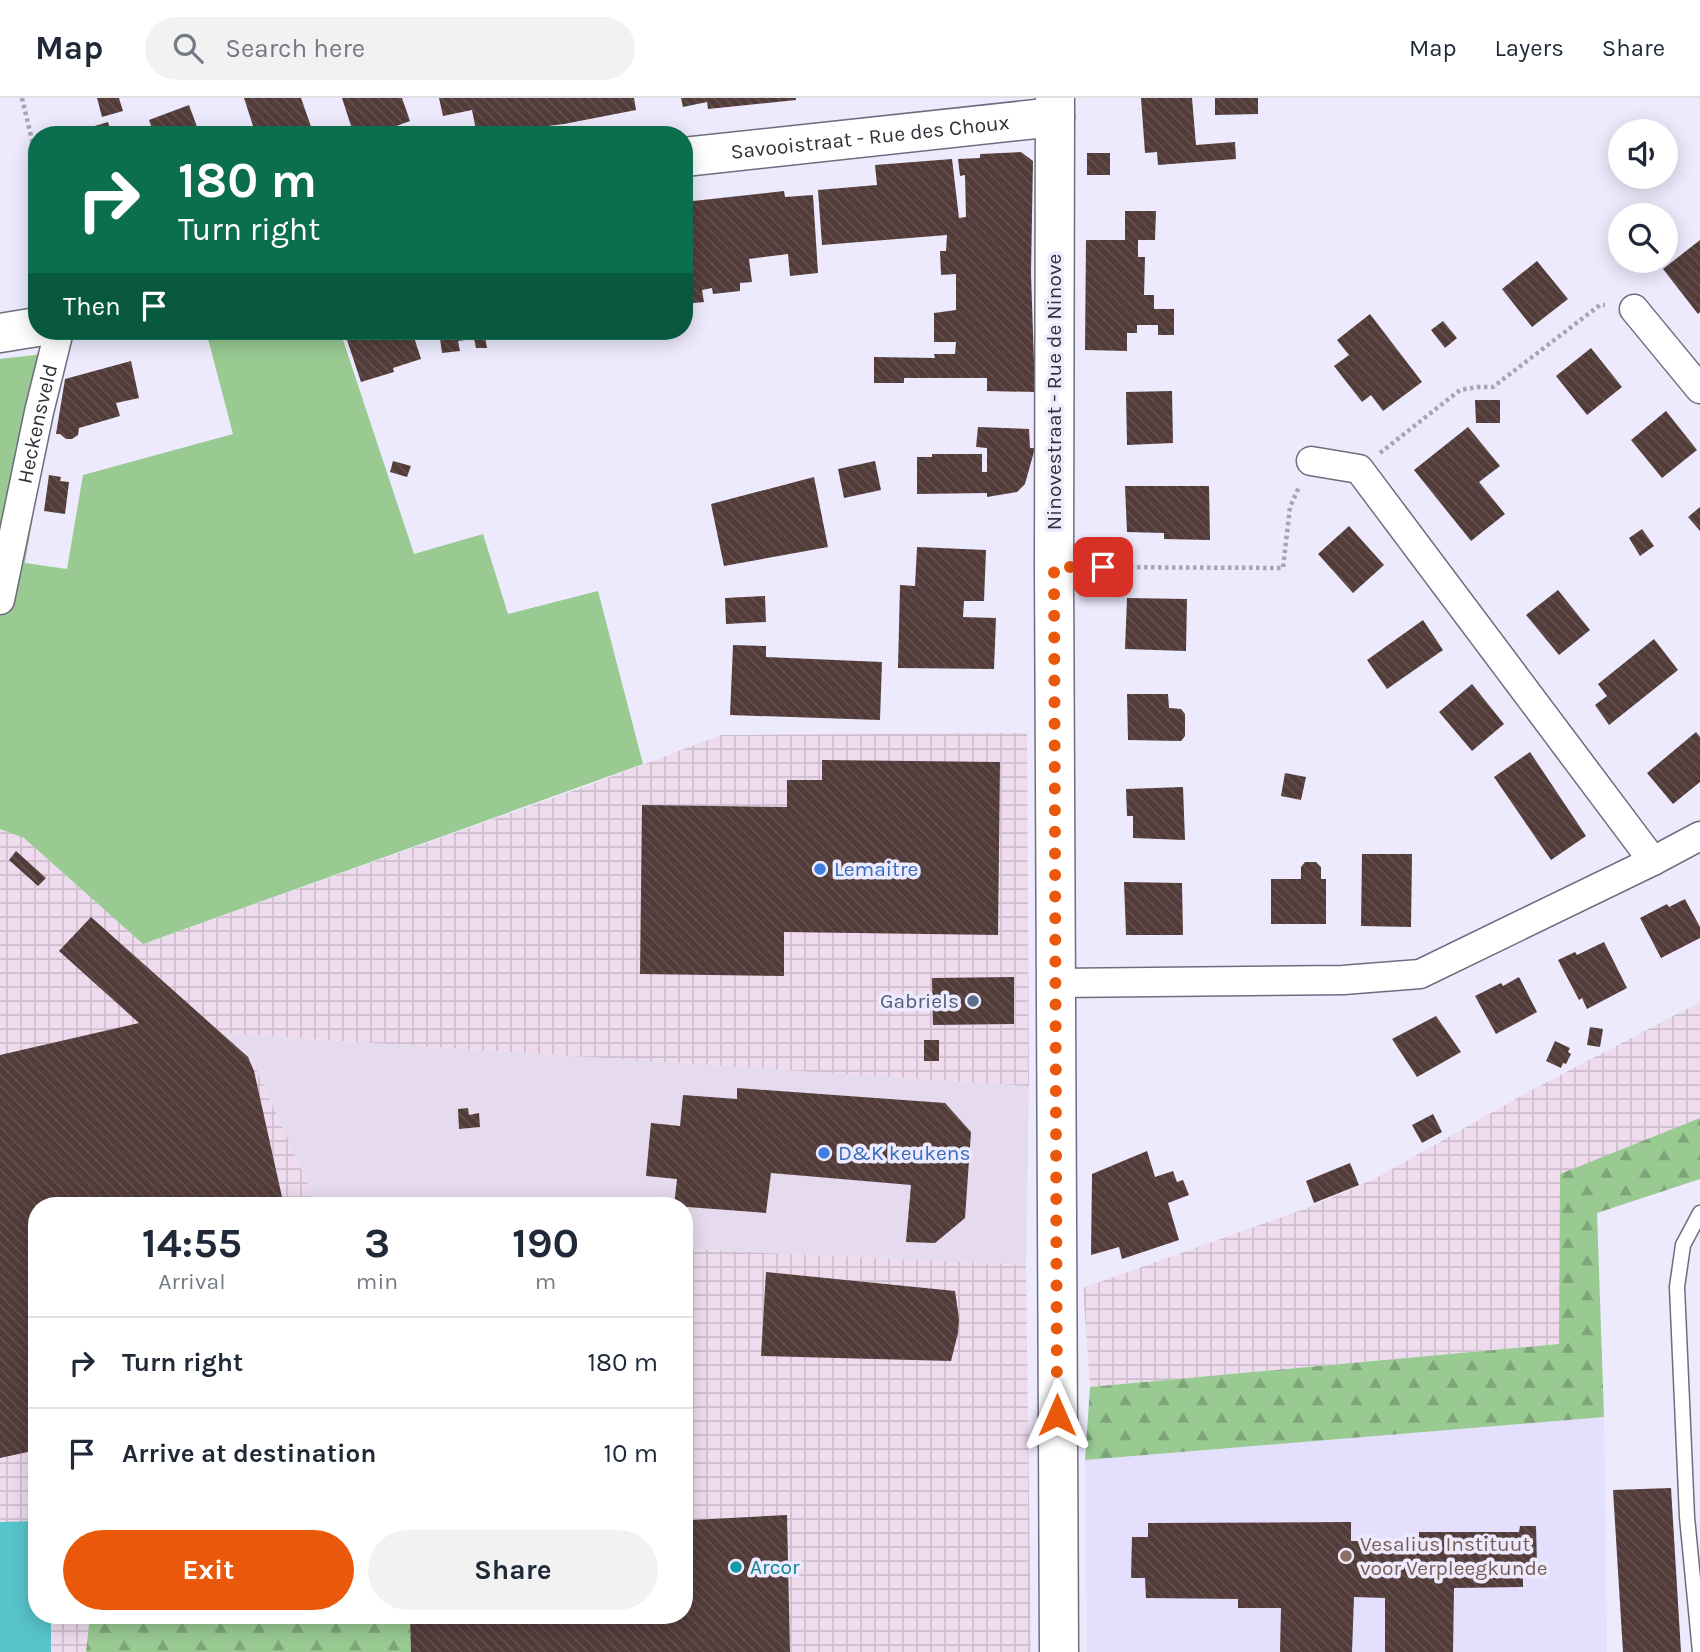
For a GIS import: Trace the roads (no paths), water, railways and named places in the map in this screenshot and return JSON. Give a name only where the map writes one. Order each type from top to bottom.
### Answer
[{"type":"main road","name":"Savooistraat - Rue des Choux","points":[[693,156],[1055,108]]},
{"type":"main road","name":"Ninovestraat - Rue de Ninove","points":[[1055,108],[1054,567],[1059,1652]]},
{"type":"main road","points":[[0,333],[28,328]]},
{"type":"street","points":[[1634,309],[1700,389]]},
{"type":"street","name":"Heckensveld","points":[[0,600],[57,340]]},
{"type":"street","points":[[1311,461],[1359,469],[1653,861]]},
{"type":"street","points":[[1057,983],[1343,980],[1420,974],[1700,836]]},
{"type":"lane","points":[[1700,1213],[1683,1245],[1677,1287],[1695,1535],[1700,1652]]},
{"type":"water","points":[[28,1521],[28,1624],[51,1624],[51,1652],[0,1652],[0,1522]]},
{"type":"place","name":"Lemaitre","points":[[820,869]]},
{"type":"place","name":"Gabriels","points":[[973,1001]]},
{"type":"place","name":"D&K keukens","points":[[824,1153]]},
{"type":"place","name":"Vesalius Instituut voor Verpleegkunde","points":[[1346,1556]]},
{"type":"place","name":"Arcor","points":[[736,1567]]}]
